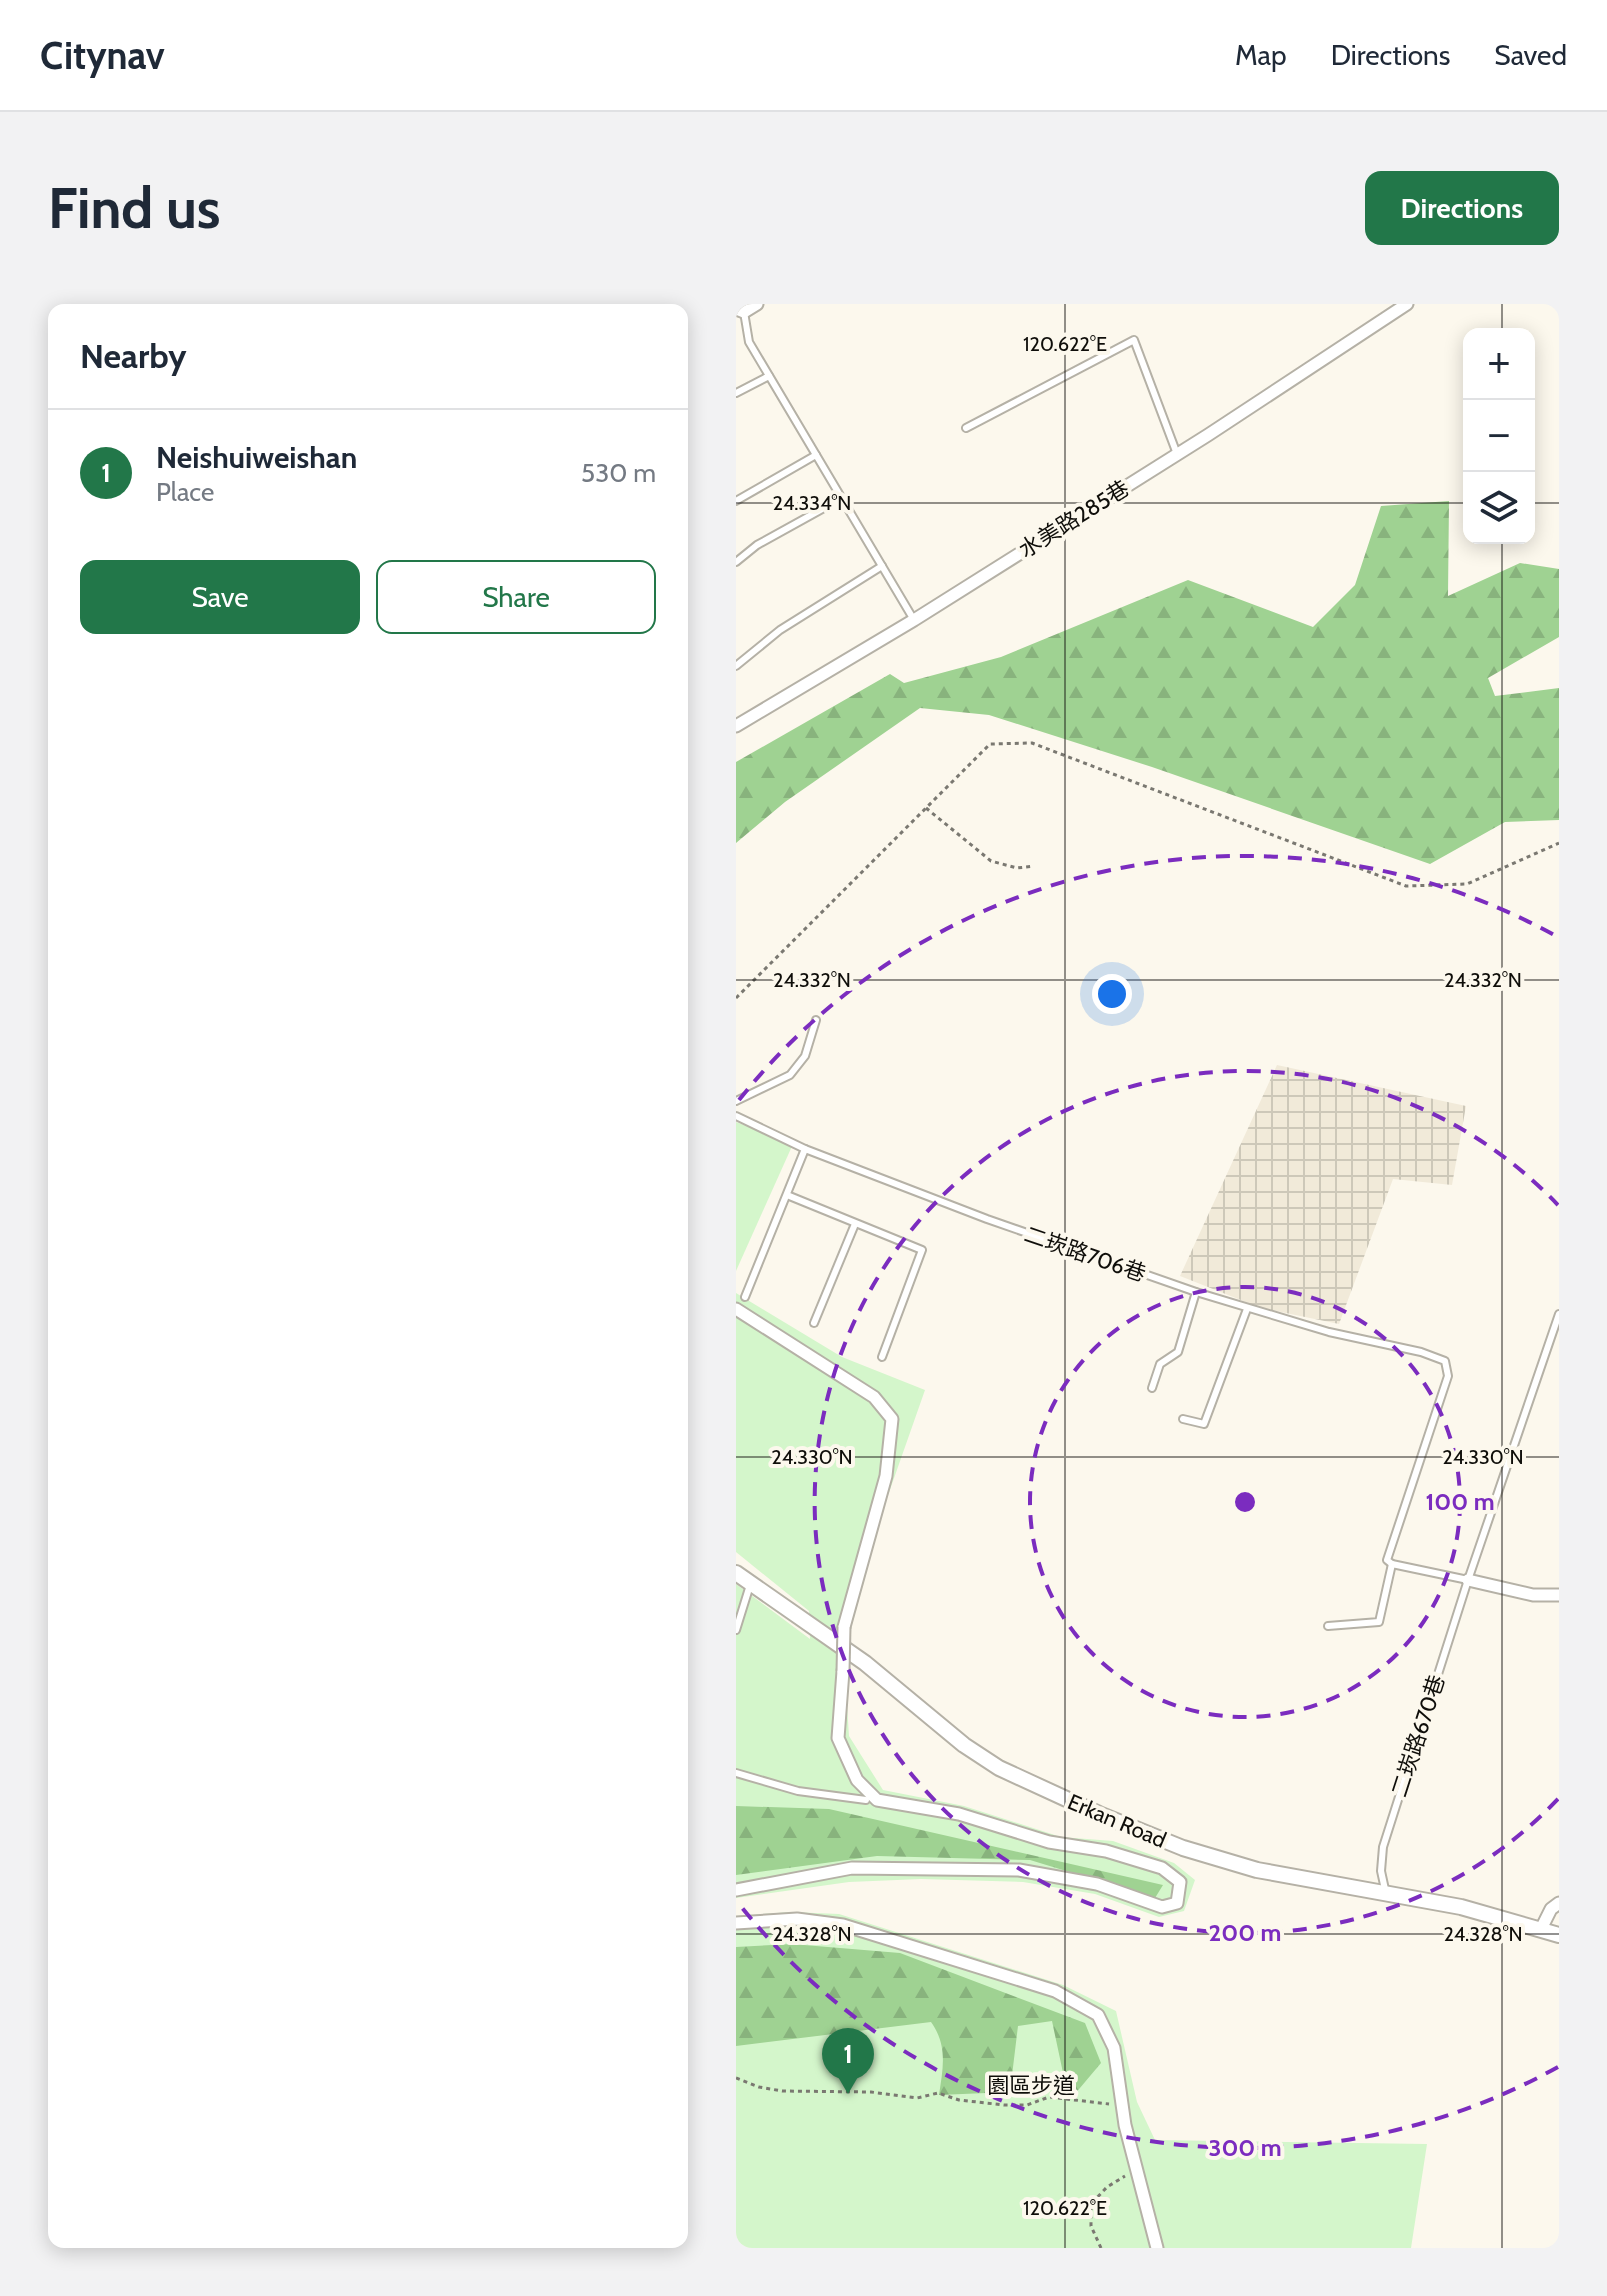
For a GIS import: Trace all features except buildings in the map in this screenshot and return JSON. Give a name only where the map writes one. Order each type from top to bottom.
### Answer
[{"type":"street","points":[[740,311],[757,304]]},
{"type":"street","name":"水美路285巷","points":[[736,726],[914,620],[1407,304]]},
{"type":"street","points":[[736,1309],[874,1397],[892,1419],[886,1476],[844,1627],[838,1738],[857,1780],[877,1800],[959,1814],[1049,1842],[1106,1851],[1162,1868],[1180,1882],[1177,1903],[1162,1907],[1097,1884],[1019,1870],[852,1868],[736,1890]]},
{"type":"street","name":"Erkan Road","points":[[736,1573],[865,1663],[964,1745],[999,1768],[1099,1814],[1183,1848],[1257,1870],[1461,1907],[1559,1935]]},
{"type":"street","points":[[1468,1580],[1533,1595],[1559,1595]]},
{"type":"street","points":[[1541,1929],[1551,1909],[1559,1903]]},
{"type":"street","points":[[736,1923],[797,1919],[843,1925],[1055,1991],[1098,2015],[1114,2048],[1125,2125],[1157,2248]]},
{"type":"lane","points":[[740,311],[749,342],[914,620]]},
{"type":"lane","points":[[966,428],[1134,340],[1177,454]]},
{"type":"lane","points":[[736,393],[769,376]]},
{"type":"lane","points":[[736,501],[816,455]]},
{"type":"lane","points":[[736,562],[757,545],[842,498]]},
{"type":"lane","points":[[736,666],[780,630],[882,566]]},
{"type":"lane","points":[[736,1101],[790,1075],[805,1056],[816,1020]]},
{"type":"lane","name":"二崁路706巷","points":[[736,1116],[805,1149],[987,1219],[1196,1292],[1329,1332],[1421,1352],[1445,1361],[1448,1376],[1387,1560],[1392,1564]]},
{"type":"lane","points":[[745,1297],[805,1149]]},
{"type":"lane","points":[[787,1195],[922,1250],[882,1357]]},
{"type":"lane","points":[[814,1323],[855,1224]]},
{"type":"lane","points":[[1152,1388],[1160,1364],[1178,1352],[1196,1292]]},
{"type":"lane","points":[[1183,1419],[1204,1424],[1247,1309]]},
{"type":"lane","name":"二崁路670巷","points":[[1386,1894],[1381,1871],[1383,1847],[1468,1580],[1559,1314]]},
{"type":"lane","points":[[1328,1626],[1379,1622],[1392,1564],[1468,1580]]},
{"type":"lane","points":[[736,1630],[750,1585]]},
{"type":"lane","points":[[736,1773],[798,1791],[866,1800]]},
{"type":"path","points":[[736,998],[990,744],[1032,743],[1406,886],[1467,884],[1559,843]]},
{"type":"path","points":[[926,808],[991,861],[1017,868],[1034,866]]},
{"type":"path","name":"園區步道","points":[[736,2078],[759,2087],[782,2091],[871,2092],[917,2098],[938,2093],[959,2100],[1004,2105],[1027,2105],[1049,2097],[1119,2106]]},
{"type":"path","points":[[1101,2248],[1091,2226],[1091,2204],[1107,2187],[1125,2176],[1133,2155]]},
{"type":"shaded area","points":[[1277,1065],[1466,1106],[1452,1185],[1393,1179],[1339,1324],[1261,1308],[1180,1276]]},
{"type":"green space","points":[[1449,501],[1448,596],[1520,563],[1559,569],[1559,637],[1488,678],[1495,696],[1559,688],[1559,820],[1505,822],[1430,864],[1152,767],[989,715],[920,708],[785,802],[736,843],[736,762],[890,674],[904,683],[1001,657],[1188,580],[1313,627],[1355,585],[1381,506]]},
{"type":"green space","points":[[736,1122],[793,1144],[736,1271]]},
{"type":"green space","points":[[736,1293],[842,1357],[925,1390],[886,1501],[848,1639],[845,1675],[849,1736],[883,1790],[964,1806],[1061,1837],[1113,1841],[1174,1863],[1195,1880],[1184,1911],[1159,1917],[1095,1894],[1023,1882],[921,1879],[849,1882],[736,1898],[736,1584],[810,1639],[809,1611],[736,1552]]},
{"type":"green space","points":[[736,1806],[829,1809],[1163,1885],[1155,1898],[1030,1860],[877,1856],[736,1875]]},
{"type":"green space","points":[[791,1912],[839,1914],[1063,1985],[1116,2011],[1137,2102],[1155,2140],[1427,2144],[1411,2248],[736,2248],[736,1916]]},
{"type":"green space","points":[[792,1944],[900,1953],[1085,2023],[1101,2063],[1069,2101],[1052,2021],[1018,2026],[1010,2092],[939,2095],[942,2049],[931,2022],[736,2046],[736,1947]]},
{"type":"place","name":"Neishuiweishan","points":[[848,2094]]}]
